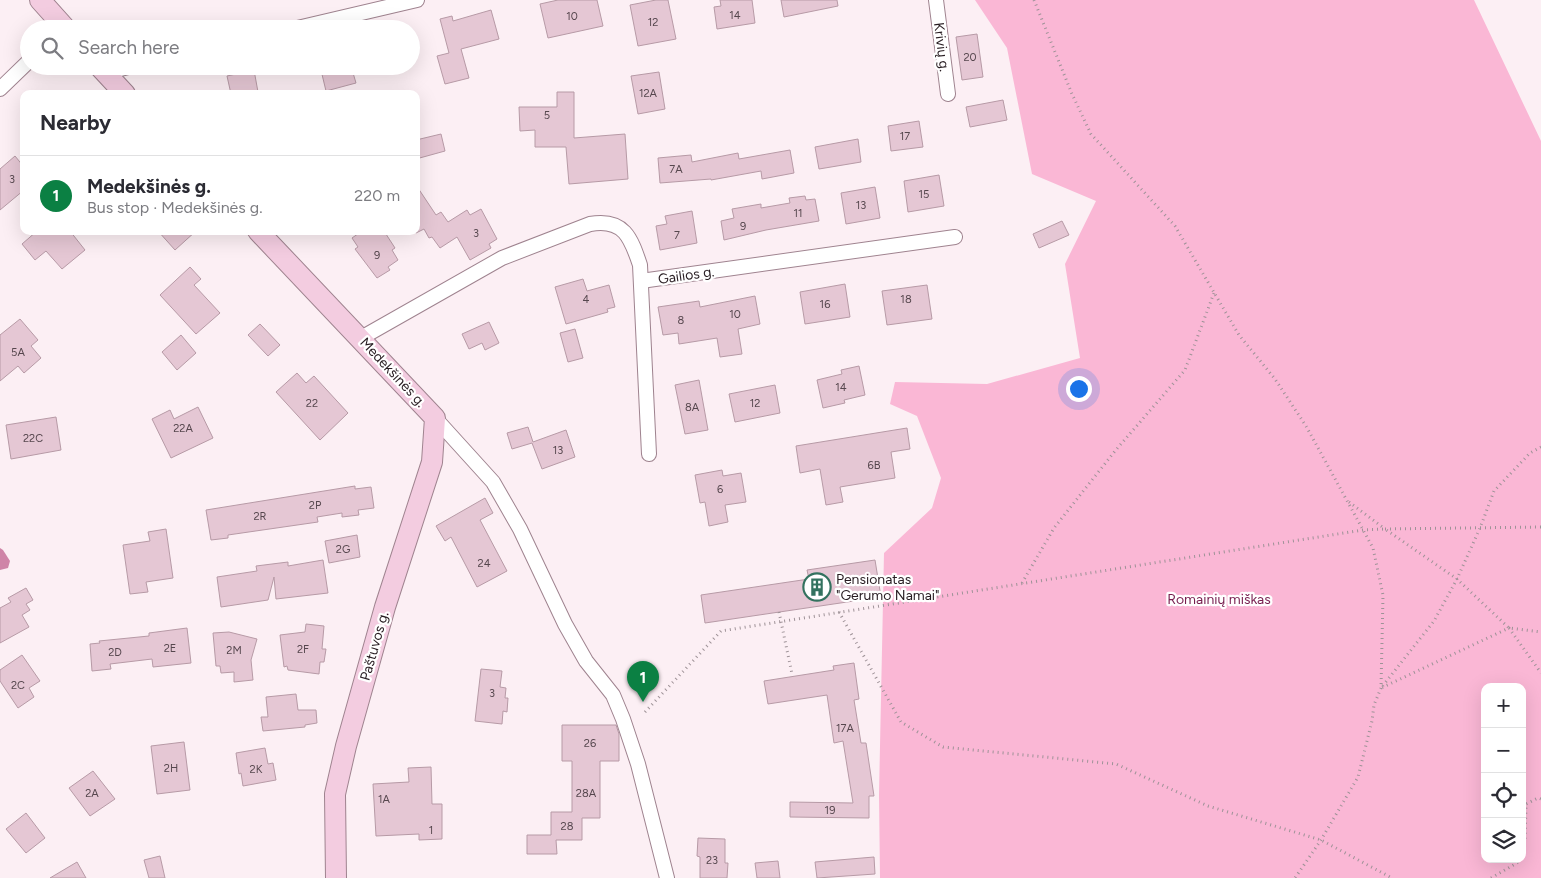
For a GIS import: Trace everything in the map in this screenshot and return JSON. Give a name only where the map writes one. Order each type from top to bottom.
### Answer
[{"type":"street","points":[[40,0],[56,20]]},
{"type":"street","points":[[331,20],[417,0]]},
{"type":"street","name":"Krivių g.","points":[[936,0],[948,94]]},
{"type":"street","points":[[0,89],[20,70]]},
{"type":"street","points":[[108,75],[121,90]]},
{"type":"street","name":"Gailios g.","points":[[361,338],[502,258],[590,224],[604,222],[619,227],[629,237],[640,265],[641,281],[956,237]]},
{"type":"street","name":"Medekšinės g.","points":[[262,235],[361,338],[492,482],[520,529],[565,624],[586,661],[613,695],[623,718],[638,764],[668,878]]},
{"type":"street","points":[[641,281],[649,454]]},
{"type":"street","name":"Paštuvos g.","points":[[336,878],[335,794],[346,746],[385,607],[432,462],[435,418]]},
{"type":"path","points":[[1034,0],[1072,94],[1091,134],[1175,226],[1239,335],[1275,379],[1306,426],[1373,548],[1383,595],[1381,688]]},
{"type":"path","points":[[1022,583],[1054,528],[1115,451],[1185,370],[1214,292]]},
{"type":"path","points":[[1295,878],[1321,840],[1358,777],[1372,722],[1374,705],[1381,688],[1434,621],[1457,579],[1480,528],[1494,490],[1530,453],[1541,447]]},
{"type":"path","points":[[1347,500],[1457,579],[1509,628],[1541,673]]},
{"type":"path","points":[[645,712],[721,631],[1363,530],[1541,527]]},
{"type":"path","points":[[779,612],[792,674]]},
{"type":"path","points":[[839,612],[901,722],[943,747],[1116,764],[1208,806],[1321,840],[1392,878]]},
{"type":"path","points":[[1381,688],[1509,628],[1541,632]]},
{"type":"path","points":[[1526,818],[1526,804],[1538,798],[1541,799]]},
{"type":"path","points":[[1491,878],[1517,863]]},
{"type":"green space","name":"Romainių miškas","points":[[975,0],[1474,0],[1541,141],[1541,878],[880,878],[879,795],[884,553],[932,508],[941,478],[917,416],[890,404],[895,382],[987,384],[1080,358],[1065,264],[1096,201],[1032,174],[1007,48]]},
{"type":"shaded area","points":[[0,548],[10,561],[8,568],[0,570]]},
{"type":"building","points":[[558,0],[597,0],[603,26],[548,38],[540,4]]},
{"type":"building","points":[[656,0],[668,0],[676,39],[638,46],[630,5]]},
{"type":"building","points":[[720,0],[752,0],[755,23],[717,29],[714,7],[721,6]]},
{"type":"building","points":[[781,0],[837,0],[838,6],[784,17]]},
{"type":"building","points":[[491,10],[499,39],[461,49],[469,78],[445,84],[437,56],[449,53],[440,19],[452,16],[453,21]]},
{"type":"building","points":[[977,34],[983,77],[962,80],[956,37]]},
{"type":"building","points":[[659,72],[665,109],[638,114],[631,76]]},
{"type":"building","points":[[255,75],[258,90],[230,90],[227,76]]},
{"type":"building","points":[[322,75],[354,75],[356,83],[326,90]]},
{"type":"building","points":[[557,92],[574,92],[574,138],[625,134],[628,179],[569,184],[566,147],[535,147],[535,130],[520,131],[519,107],[557,107]]},
{"type":"building","points":[[1003,100],[1007,120],[970,127],[966,107]]},
{"type":"building","points":[[919,121],[923,147],[891,151],[888,126]]},
{"type":"building","points":[[441,134],[445,151],[420,158],[420,139]]},
{"type":"building","points":[[858,139],[861,162],[819,169],[815,147]]},
{"type":"building","points":[[790,150],[794,173],[762,179],[761,171],[711,180],[660,183],[658,158],[691,155],[692,162],[738,153],[739,159]]},
{"type":"building","points":[[15,156],[20,162],[20,193],[0,210],[0,169]]},
{"type":"building","points":[[939,175],[944,206],[908,212],[904,181]]},
{"type":"building","points":[[875,187],[880,218],[846,224],[841,193]]},
{"type":"building","points":[[420,191],[436,215],[441,212],[448,222],[467,210],[470,215],[481,209],[497,239],[489,244],[491,248],[470,260],[457,237],[440,248],[432,237],[429,238],[424,229],[420,231]]},
{"type":"building","points":[[805,196],[806,200],[815,199],[819,221],[766,230],[724,240],[721,221],[734,218],[732,209],[761,204],[761,208],[790,203],[789,198]]},
{"type":"building","points":[[692,211],[697,243],[660,250],[656,226],[667,224],[665,216]]},
{"type":"building","points":[[1062,221],[1069,235],[1039,248],[1033,234]]},
{"type":"building","points":[[32,235],[73,235],[85,250],[62,269],[46,251],[35,260],[22,244]]},
{"type":"building","points":[[162,235],[192,235],[175,250]]},
{"type":"building","points":[[356,235],[387,235],[395,248],[392,250],[398,260],[388,267],[390,270],[377,278],[355,249],[358,247],[352,238]]},
{"type":"building","points":[[190,267],[201,279],[194,285],[220,313],[196,334],[160,295]]},
{"type":"building","points":[[583,279],[587,291],[609,285],[615,307],[607,309],[608,312],[566,324],[555,287]]},
{"type":"building","points":[[845,284],[850,317],[805,324],[800,292]]},
{"type":"building","points":[[927,285],[932,319],[887,325],[882,291]]},
{"type":"building","points":[[755,296],[760,324],[738,329],[742,354],[720,357],[717,338],[679,344],[678,333],[663,335],[658,307],[699,301],[700,307]]},
{"type":"building","points":[[20,319],[38,340],[31,346],[41,358],[24,373],[18,366],[0,381],[0,335]]},
{"type":"building","points":[[489,322],[499,343],[485,350],[482,343],[469,349],[462,334]]},
{"type":"building","points":[[260,324],[280,345],[268,356],[248,335]]},
{"type":"building","points":[[575,329],[583,358],[568,362],[560,333]]},
{"type":"building","points":[[181,335],[196,353],[177,370],[162,352]]},
{"type":"building","points":[[859,366],[865,395],[844,400],[845,403],[823,408],[817,380],[842,374],[841,370]]},
{"type":"building","points":[[297,373],[306,383],[314,376],[348,413],[320,440],[276,392]]},
{"type":"building","points":[[699,380],[708,430],[685,434],[675,385]]},
{"type":"building","points":[[775,385],[780,413],[735,422],[729,394]]},
{"type":"building","points":[[198,407],[213,438],[171,458],[152,419],[170,410],[174,419]]},
{"type":"building","points":[[56,417],[61,450],[11,459],[6,425]]},
{"type":"building","points":[[528,427],[533,442],[566,430],[575,457],[542,469],[532,443],[512,449],[507,433]]},
{"type":"building","points":[[907,428],[910,449],[891,452],[895,478],[840,487],[843,502],[826,505],[820,469],[800,473],[796,446]]},
{"type":"building","points":[[722,470],[723,476],[741,473],[746,502],[725,505],[728,522],[709,526],[705,502],[700,503],[695,475]]},
{"type":"building","points":[[355,486],[355,489],[371,487],[374,508],[358,510],[359,515],[342,517],[342,513],[317,517],[318,522],[228,535],[228,538],[211,540],[206,510]]},
{"type":"building","points":[[485,498],[493,513],[480,520],[507,571],[477,587],[451,537],[445,541],[436,526]]},
{"type":"building","points":[[166,529],[173,578],[146,582],[148,592],[130,594],[123,545],[150,541],[148,532]]},
{"type":"building","points":[[357,535],[360,557],[329,563],[325,541]]},
{"type":"building","points":[[323,560],[328,593],[276,599],[274,577],[268,600],[221,607],[217,577],[257,571],[256,566],[288,562],[288,566]]},
{"type":"building","name":"Pensionatas \"Gerumo Namai\"","points":[[875,560],[881,597],[705,623],[701,595],[809,579],[807,570]]},
{"type":"building","points":[[26,588],[33,600],[26,604],[30,610],[22,615],[29,627],[0,643],[0,608],[11,602],[8,598]]},
{"type":"building","points":[[306,624],[324,626],[322,649],[326,649],[324,662],[320,662],[319,674],[288,670],[287,666],[284,667],[280,635],[305,632]]},
{"type":"building","points":[[187,628],[191,663],[153,667],[152,659],[110,664],[111,669],[92,671],[90,644],[100,643],[99,641],[149,636],[149,633]]},
{"type":"building","points":[[229,632],[257,639],[251,660],[253,680],[234,682],[234,672],[221,673],[220,666],[216,666],[213,633]]},
{"type":"building","points":[[22,655],[40,681],[29,688],[34,697],[18,708],[0,681],[0,670]]},
{"type":"building","points":[[854,663],[859,699],[854,700],[861,743],[866,743],[874,796],[869,796],[869,818],[790,817],[790,802],[853,803],[843,741],[834,743],[827,695],[768,704],[764,681],[834,670],[833,666]]},
{"type":"building","points":[[481,669],[502,671],[500,687],[506,688],[505,698],[508,698],[507,712],[503,711],[502,724],[475,721]]},
{"type":"building","points":[[296,694],[298,710],[316,710],[317,723],[305,725],[305,727],[263,731],[261,717],[268,717],[266,697]]},
{"type":"building","points":[[562,725],[616,725],[619,734],[619,761],[600,761],[600,818],[582,818],[582,840],[556,840],[557,854],[527,854],[527,835],[551,835],[551,812],[572,812],[572,761],[562,761]]},
{"type":"building","points":[[184,742],[190,790],[157,794],[151,746]]},
{"type":"building","points":[[265,748],[268,764],[273,763],[276,780],[243,786],[236,753]]},
{"type":"building","points":[[431,767],[432,804],[442,804],[442,839],[419,840],[419,834],[376,836],[373,784],[409,782],[408,768]]},
{"type":"building","points":[[93,771],[115,799],[90,816],[69,788]]},
{"type":"building","points":[[26,813],[45,838],[26,853],[6,829]]},
{"type":"building","points":[[698,838],[725,839],[725,863],[728,863],[727,878],[700,878],[700,857],[697,856]]},
{"type":"building","points":[[160,856],[165,878],[149,878],[144,860]]},
{"type":"building","points":[[874,857],[875,874],[817,878],[815,862]]},
{"type":"building","points":[[778,861],[780,878],[757,878],[755,863]]},
{"type":"building","points":[[77,862],[86,878],[50,878]]},
{"type":"place","name":"Pensionatas \"Gerumo Namai\"","points":[[817,587]]},
{"type":"place","name":"Medekšinės g.","points":[[643,702]]}]
